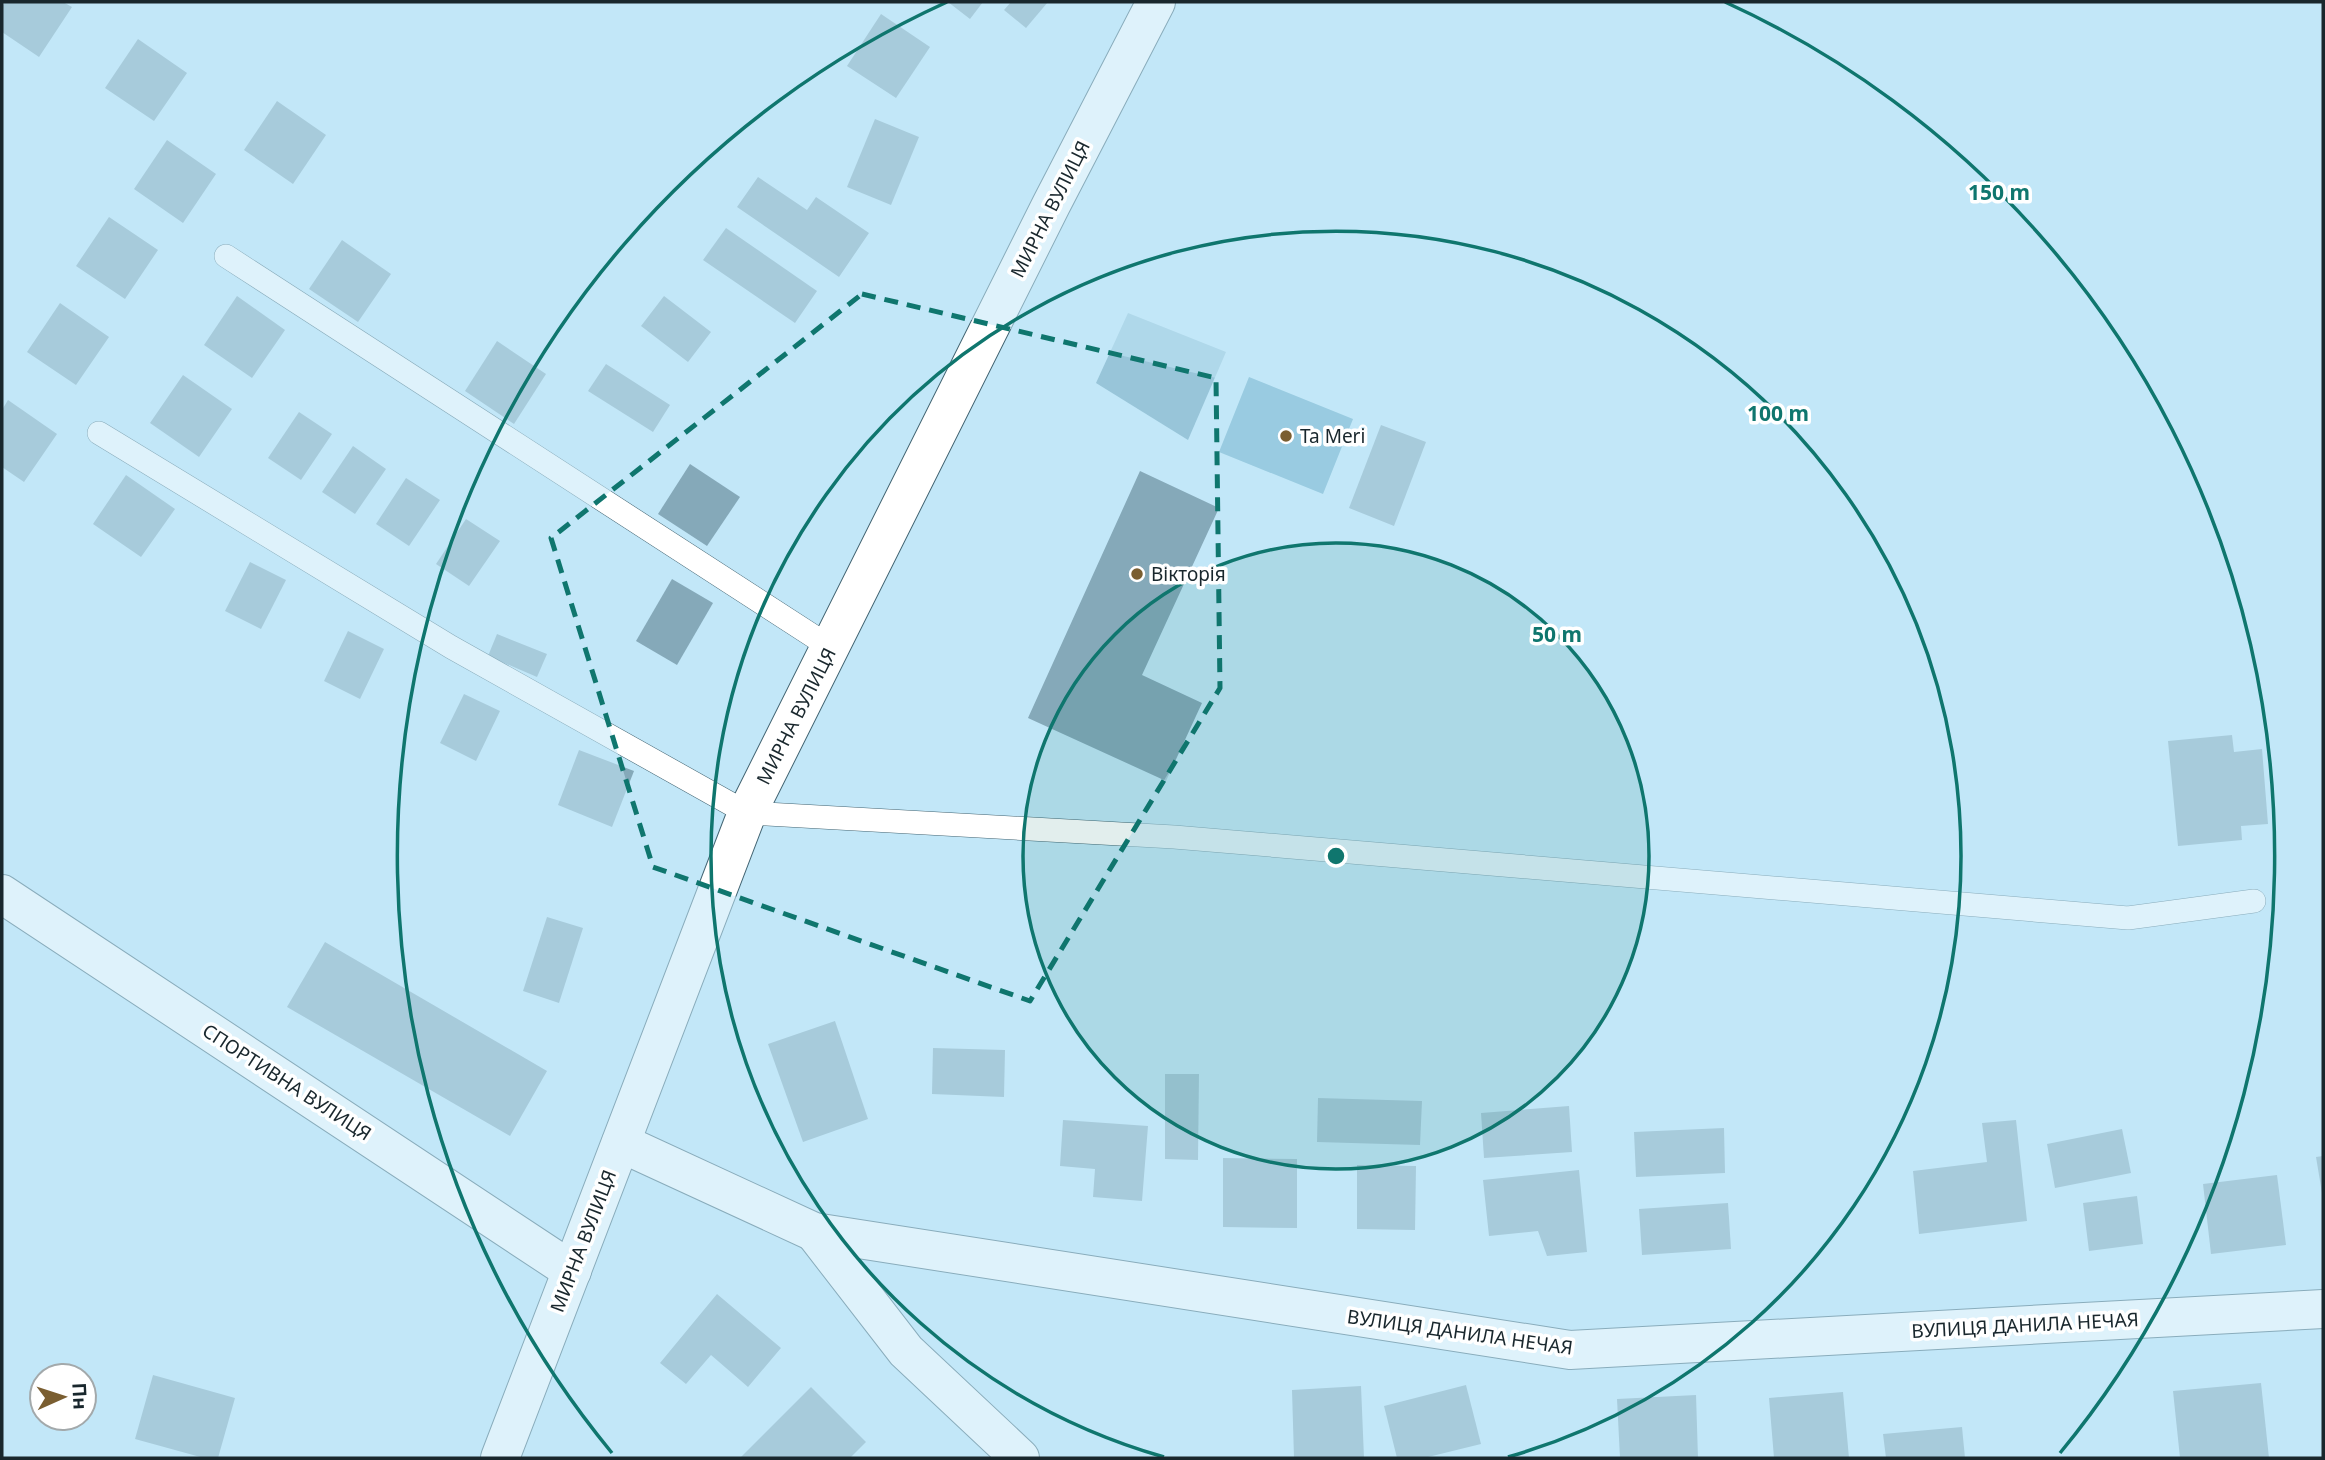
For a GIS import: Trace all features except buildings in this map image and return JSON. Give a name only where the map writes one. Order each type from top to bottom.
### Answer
[{"type":"street","name":"МИРНА ВУЛИЦЯ","points":[[500,1458],[747,813],[1051,205],[1156,2]]},
{"type":"street","name":"СПОРТИВНА ВУЛИЦЯ","points":[[2,894],[572,1271]]},
{"type":"street","name":"ВУЛИЦЯ ДАНИЛА НЕЧАЯ","points":[[621,1143],[814,1232],[1570,1350],[2323,1308]]},
{"type":"street","points":[[814,1232],[906,1351],[1020,1458]]},
{"type":"lane","points":[[226,256],[830,647]]},
{"type":"lane","points":[[99,433],[452,646],[747,813],[1174,837],[2128,918],[2254,901]]},
{"type":"highlighted area","points":[[862,294],[1216,378],[1220,688],[1030,1001],[653,867],[551,538]]},
{"type":"shaded area","points":[[1128,313],[1226,352],[1188,440],[1096,383]]},
{"type":"shaded area","name":"Ta Meri","points":[[1249,377],[1353,419],[1323,494],[1219,452]]},
{"type":"place","name":"Ta Meri","points":[[1286,436]]},
{"type":"place","name":"Вікторія","points":[[1137,574]]}]
